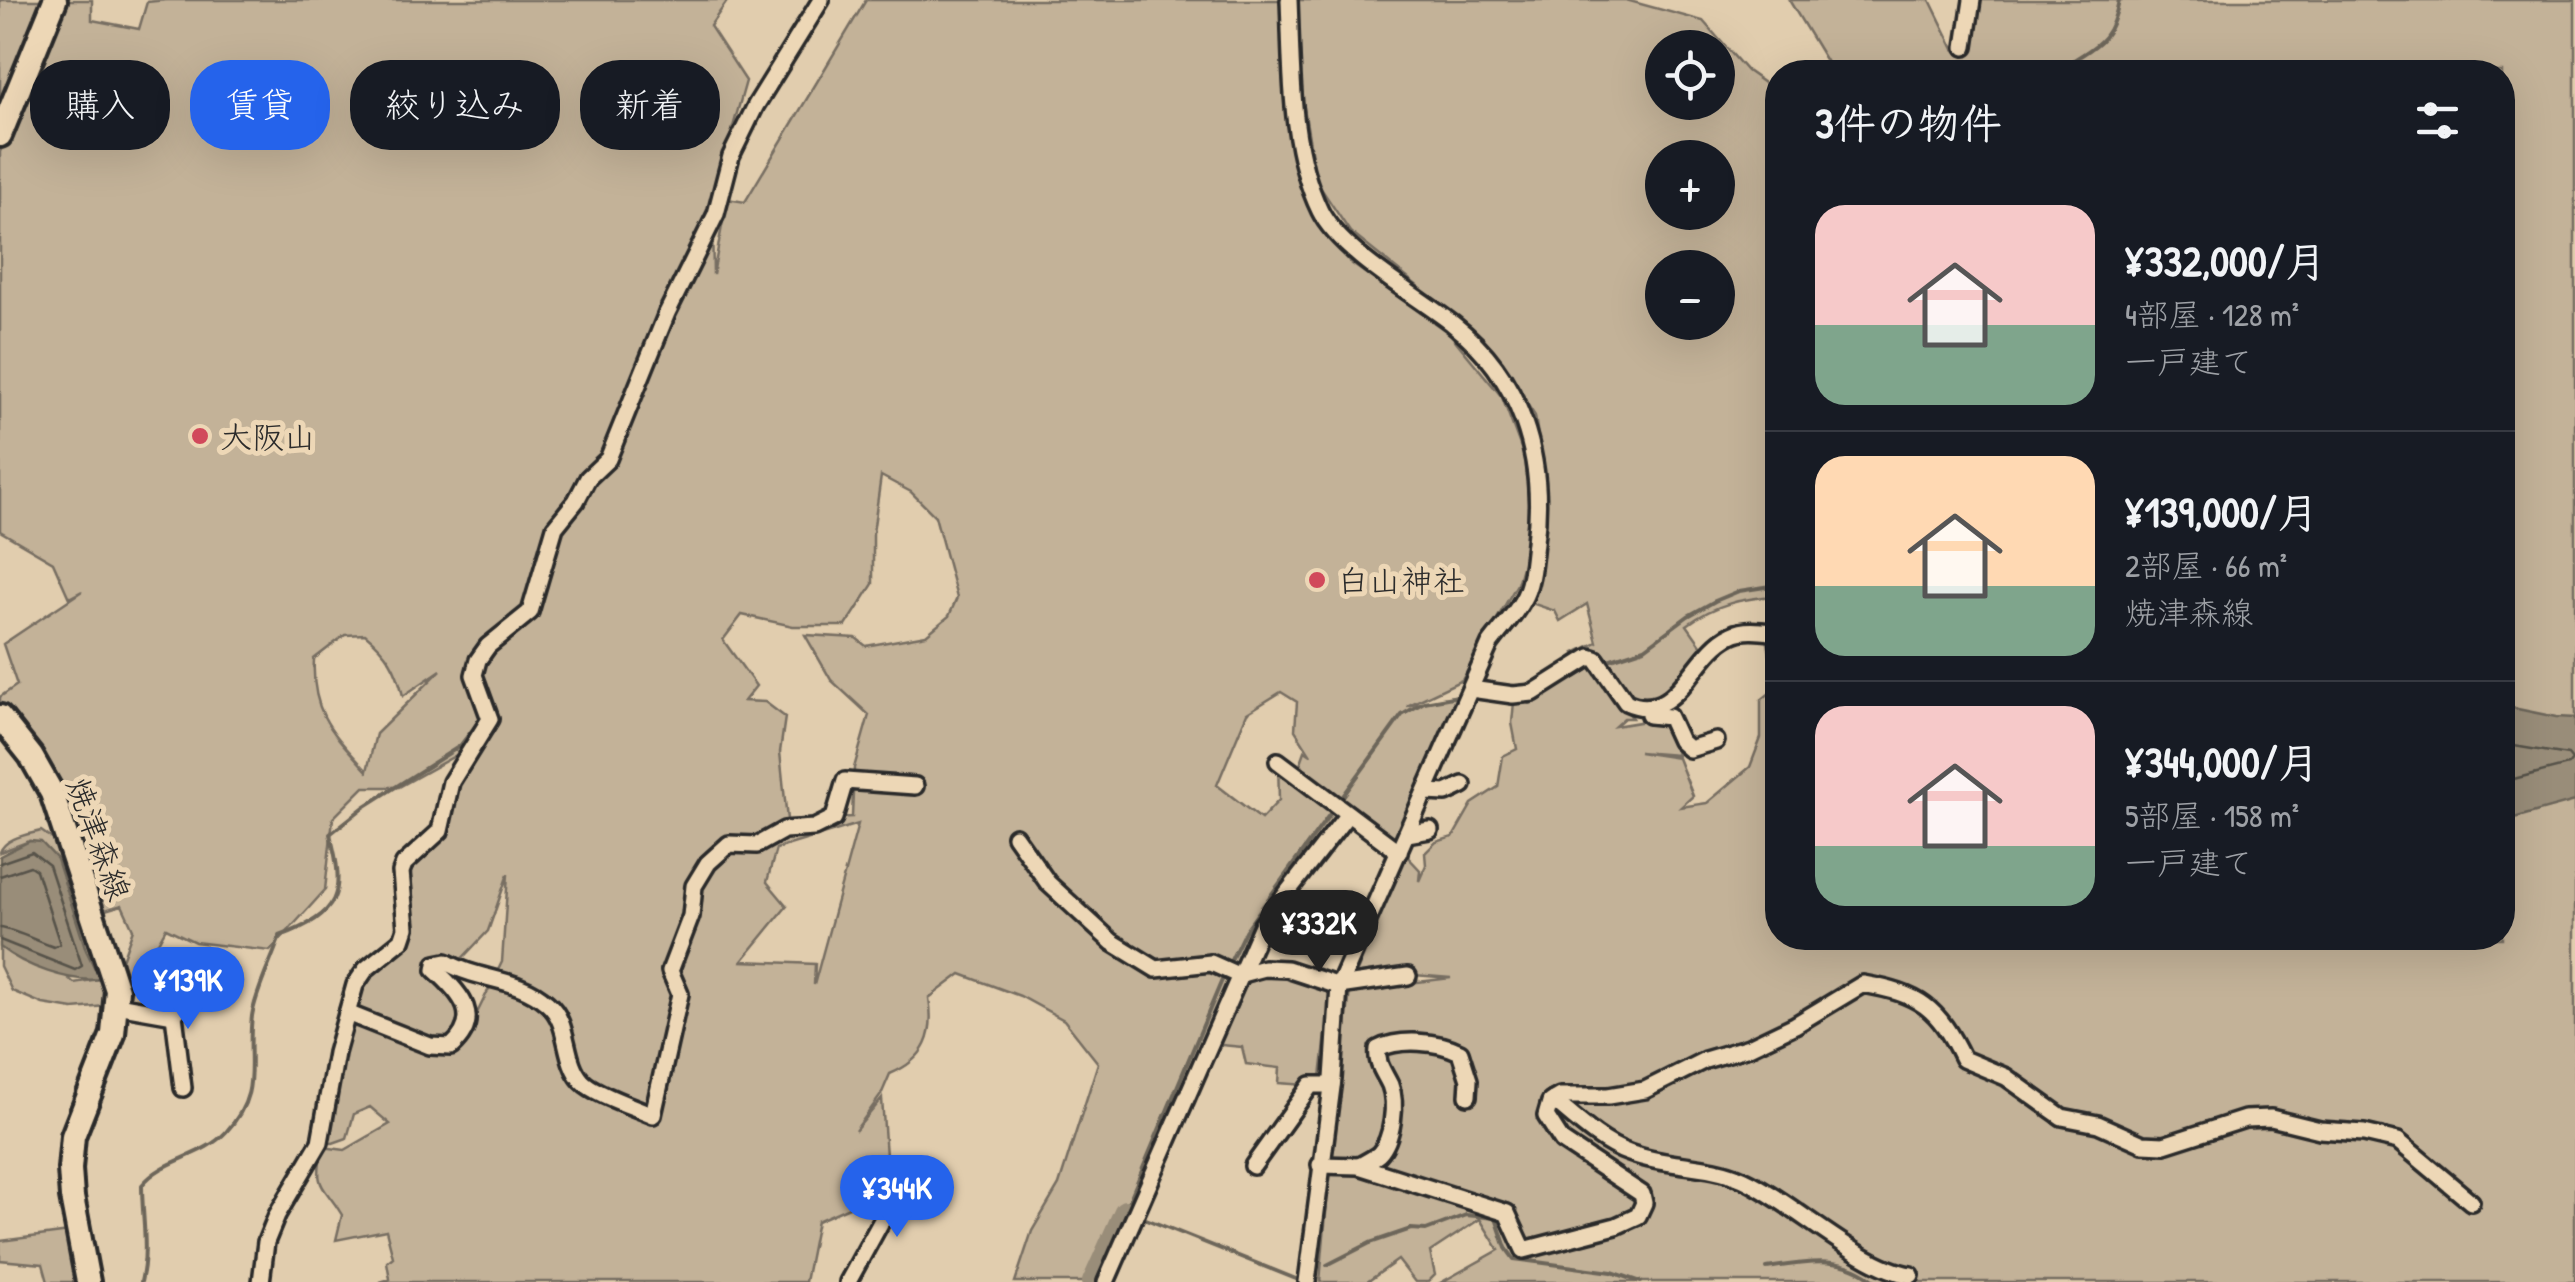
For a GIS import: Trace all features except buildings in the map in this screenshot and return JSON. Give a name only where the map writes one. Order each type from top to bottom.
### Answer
[{"type":"main road","points":[[0,135],[55,0]]},
{"type":"main road","name":"焼津森線","points":[[0,717],[31,756],[52,793],[118,990],[112,1034],[73,1136],[72,1198],[88,1282]]},
{"type":"street","points":[[261,1282],[266,1242],[277,1215],[320,1142],[336,1053],[355,985],[366,969],[402,940],[406,928],[401,872],[404,864],[440,831],[451,782],[490,719],[474,675],[478,660],[488,646],[530,612],[555,527],[588,478],[608,459],[667,313],[716,214],[731,156],[756,105],[821,0]]},
{"type":"street","points":[[1289,0],[1299,144],[1321,213],[1342,239],[1456,326],[1482,352],[1513,395],[1532,442],[1537,525],[1523,600],[1490,644],[1339,986],[1332,1085],[1307,1282]]},
{"type":"street","points":[[1965,48],[1972,0]]},
{"type":"street","points":[[1626,702],[1649,708],[1662,705],[1717,643],[1735,632],[1765,633]]},
{"type":"street","points":[[1468,694],[1534,693],[1590,658],[1600,665],[1638,716],[1669,717],[1680,741],[1688,748],[1716,741]]},
{"type":"street","points":[[1278,761],[1399,852]]},
{"type":"street","points":[[348,1013],[430,1046],[451,1047],[464,1036],[469,1018],[464,1003],[435,970],[436,964],[446,962],[516,983],[549,1004],[562,1024],[574,1068],[584,1084],[652,1115],[680,994],[670,971],[690,916],[694,886],[708,862],[730,844],[757,845],[784,830],[814,828],[834,818],[845,781],[915,786]]},
{"type":"street","points":[[1426,792],[1446,793],[1463,785]]},
{"type":"street","points":[[1106,1282],[1230,972],[1342,809]]},
{"type":"street","points":[[1407,834],[1430,830]]},
{"type":"street","points":[[1015,836],[1048,884],[1112,942],[1156,969],[1211,963],[1230,972],[1288,969],[1339,986],[1408,976]]},
{"type":"street","points":[[183,1088],[174,1015],[194,991],[206,959]]},
{"type":"street","points":[[1320,1165],[1359,1166],[1507,1213],[1524,1250],[1616,1226],[1638,1216],[1644,1203],[1642,1194],[1562,1142],[1546,1116],[1553,1100],[1560,1096],[1608,1096],[1645,1090],[1705,1060],[1748,1047],[1796,1025],[1863,984],[1900,990],[1932,1008],[1948,1028],[1963,1060],[2006,1077],[2062,1118],[2098,1124],[2143,1144],[2164,1144],[2244,1119],[2271,1118],[2320,1130],[2364,1133],[2398,1141],[2471,1202]]},
{"type":"street","points":[[117,1004],[174,1015]]},
{"type":"street","points":[[1359,1166],[1385,1146],[1395,1105],[1391,1087],[1376,1060],[1378,1049],[1392,1042],[1450,1047],[1460,1052],[1466,1068],[1468,1096]]},
{"type":"street","points":[[1254,1166],[1311,1085],[1332,1085]]},
{"type":"street","points":[[1553,1100],[1628,1153],[1743,1179],[1863,1254],[1899,1274],[1912,1275]]},
{"type":"street","points":[[848,1282],[906,1176]]},
{"type":"shaded area","points":[[0,0],[50,0],[0,142]]},
{"type":"shaded area","points":[[61,0],[92,0],[92,20],[139,29],[147,2],[166,0],[728,0],[710,26],[746,81],[702,237],[712,221],[713,275],[727,199],[745,202],[866,0],[1282,0],[1301,181],[1320,227],[1351,263],[1450,334],[1502,397],[1524,456],[1532,533],[1517,584],[1462,680],[1407,706],[1459,695],[1395,843],[1352,814],[1281,898],[1238,974],[1289,974],[1331,991],[1320,1086],[1279,1083],[1280,1068],[1246,1064],[1242,1047],[1211,1044],[1104,1282],[1015,1282],[1032,1231],[1059,1185],[1098,1063],[1064,1020],[1020,996],[961,974],[929,998],[929,1034],[920,1053],[890,1074],[881,1095],[855,1131],[882,1099],[886,1156],[872,1197],[817,1221],[805,1282],[380,1282],[390,1279],[387,1262],[393,1257],[386,1230],[336,1240],[342,1215],[322,1186],[319,1172],[322,1147],[345,1150],[390,1124],[370,1107],[354,1114],[347,1138],[333,1143],[317,1142],[349,1012],[367,974],[406,928],[402,884],[440,831],[476,744],[399,787],[364,787],[333,818],[325,890],[270,951],[195,942],[166,928],[129,995],[122,960],[133,929],[122,905],[102,911],[89,882],[89,864],[76,843],[64,801],[68,796],[58,803],[0,711],[0,697],[17,685],[3,644],[82,591],[69,598],[53,562],[0,531],[0,152],[30,77],[30,150],[170,150],[170,60],[37,60]],"holes":[[[881,476],[911,492],[935,516],[957,598],[949,616],[926,635],[866,646],[856,638],[805,635],[831,680],[869,715],[854,768],[852,817],[787,820],[780,752],[785,717],[765,702],[744,701],[756,686],[723,640],[742,615],[793,626],[846,626],[873,584],[873,533]],[[365,634],[390,661],[403,696],[441,670],[376,734],[367,771],[334,733],[320,709],[314,678],[314,659],[345,635]],[[1281,692],[1297,702],[1295,730],[1311,755],[1305,751],[1300,776],[1278,761],[1279,800],[1261,819],[1217,785],[1247,713]],[[858,824],[814,985],[815,964],[742,961],[787,906],[767,882],[776,849]],[[508,874],[502,962],[461,1046],[464,1003],[438,964],[454,967],[488,931]]]},
{"type":"shaded area","points":[[1294,0],[1626,0],[1703,21],[1711,30],[1645,30],[1645,120],[1735,120],[1735,57],[1765,84],[1765,597],[1730,603],[1687,625],[1706,652],[1676,693],[1636,707],[1604,671],[1632,718],[1624,718],[1615,726],[1669,717],[1677,755],[1639,752],[1678,758],[1693,796],[1681,807],[1707,803],[1750,767],[1761,738],[1761,700],[1765,697],[1765,950],[2515,950],[2515,60],[1825,60],[1789,0],[1930,0],[1954,49],[1965,47],[1974,0],[2575,0],[2575,1282],[1442,1282],[1499,1250],[1480,1219],[1430,1252],[1435,1275],[1428,1282],[1415,1282],[1398,1260],[1367,1282],[1320,1282],[1330,1167],[1367,1172],[1370,1179],[1366,1159],[1332,1158],[1350,990],[1451,978],[1414,975],[1353,981],[1405,854],[1420,870],[1419,881],[1426,865],[1425,853],[1436,842],[1453,837],[1472,804],[1498,787],[1503,756],[1517,749],[1512,723],[1514,702],[1580,661],[1575,653],[1597,642],[1587,604],[1560,621],[1555,611],[1531,603],[1547,497],[1535,416],[1484,339],[1350,232],[1316,181],[1295,53]]},
{"type":"shaded area","points":[[41,831],[54,840],[66,861],[101,963],[106,1006],[73,1009],[43,1004],[12,991],[0,966],[0,945],[74,983],[99,979],[57,859],[30,841],[0,852],[12,840]]},
{"type":"shaded area","points":[[70,1232],[81,1282],[48,1282],[43,1264],[0,1260],[0,1241]]},
{"type":"water","points":[[2515,708],[2575,718],[2575,801],[2515,818]]},
{"type":"water","points":[[30,841],[41,842],[57,859],[86,950],[100,979],[48,972],[0,947],[0,856]]},
{"type":"waterway","points":[[2075,60],[2104,37],[2119,0]]},
{"type":"waterway","points":[[1602,662],[1645,648],[1715,601],[1739,591],[1765,587]]},
{"type":"waterway","points":[[1523,700],[1530,703],[1593,666]]},
{"type":"waterway","points":[[1338,803],[1402,715],[1424,702],[1464,695]]},
{"type":"waterway","points":[[141,1282],[145,1246],[142,1185],[161,1169],[216,1141],[245,1103],[251,1077],[254,1006],[280,936],[315,919],[334,899],[337,872],[330,834],[364,807],[460,746],[480,720]]},
{"type":"waterway","points":[[1229,964],[1245,931],[1332,811]]},
{"type":"waterway","points":[[1132,1214],[1125,1211],[1225,973]]},
{"type":"waterway","points":[[1093,1282],[1125,1211]]},
{"type":"waterway","points":[[1327,1265],[1370,1243],[1411,1229],[1426,1230],[1466,1215],[1496,1218],[1514,1259],[1612,1272],[1641,1282]]},
{"type":"waterway","points":[[1141,1217],[1296,1279]]},
{"type":"waterway","points":[[1767,1268],[1824,1262],[1851,1267],[1876,1282]]},
{"type":"place","name":"大阪山","points":[[200,436]]},
{"type":"place","name":"白山神社","points":[[1317,580]]}]
